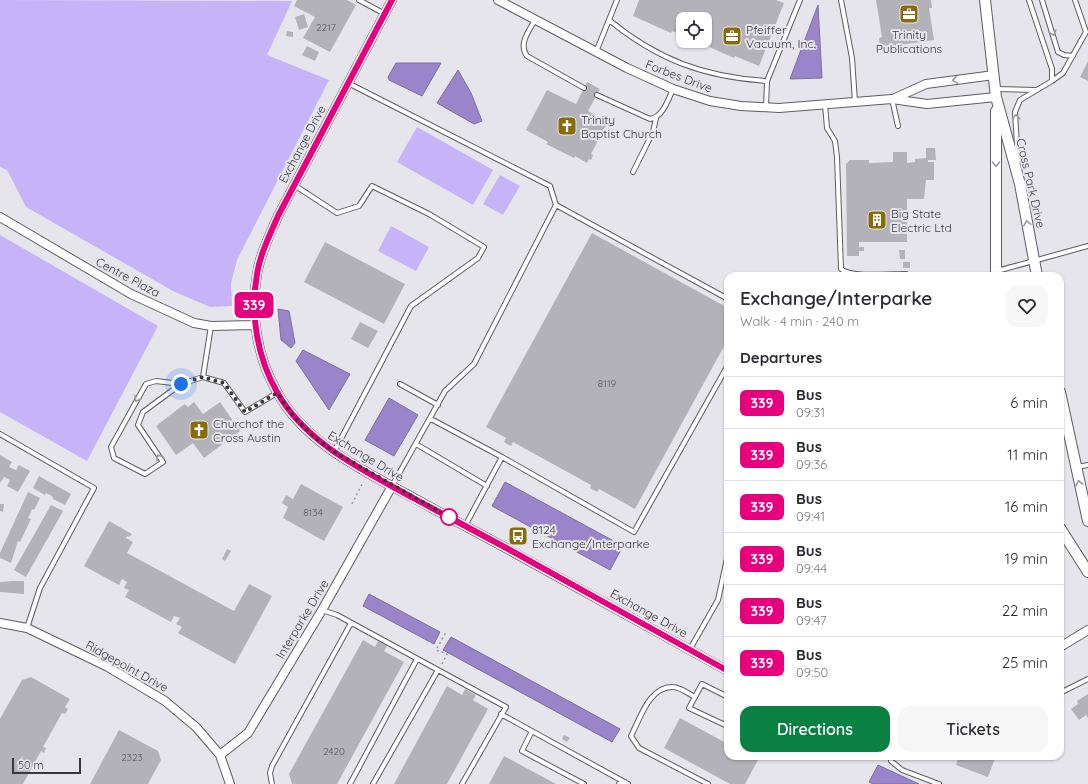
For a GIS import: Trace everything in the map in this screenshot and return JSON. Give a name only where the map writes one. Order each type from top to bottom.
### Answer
[{"type":"street","name":"Exchange Drive","points":[[392,0],[294,185],[264,247],[257,273],[254,325],[268,375],[277,393],[294,417],[314,437],[334,452],[392,486],[724,669]]},
{"type":"street","name":"Forbes Drive","points":[[498,0],[596,52],[673,89],[710,101],[766,108],[825,105],[892,99],[927,104],[996,93]]},
{"type":"street","name":"Cross Park Drive","points":[[985,0],[996,93],[996,272]]},
{"type":"street","name":"Forbes Drive","points":[[892,99],[926,84],[994,75]]},
{"type":"street","name":"Cross Park Drive","points":[[996,93],[1020,184],[1036,272]]},
{"type":"street","name":"Centre Plaza","points":[[0,217],[132,294],[194,323],[211,326],[254,325]]},
{"type":"street","points":[[1064,412],[1088,520]]},
{"type":"street","name":"Interparke Drive","points":[[220,754],[248,733],[322,610],[392,486]]},
{"type":"street","points":[[1064,534],[1088,572]]},
{"type":"street","name":"Ridgepoint Drive","points":[[0,623],[27,628],[108,667],[165,701],[196,727],[220,754],[230,784]]},
{"type":"street","points":[[1064,645],[1088,630]]},
{"type":"lane","points":[[359,0],[385,14]]},
{"type":"lane","points":[[596,52],[617,0]]},
{"type":"lane","points":[[766,108],[767,81],[800,0]]},
{"type":"lane","points":[[841,0],[852,58],[855,102]]},
{"type":"lane","points":[[1029,0],[1052,68],[1052,81]]},
{"type":"lane","points":[[1042,0],[1058,52],[1064,55],[1073,56]]},
{"type":"lane","points":[[1020,184],[1015,112],[1020,100],[1063,73],[1073,56],[1086,32],[1076,0]]},
{"type":"lane","points":[[535,20],[523,43],[524,52],[527,56],[584,88]]},
{"type":"lane","points":[[609,20],[642,44],[689,67],[711,74],[767,81]]},
{"type":"lane","points":[[348,83],[550,186],[556,205],[724,297]]},
{"type":"lane","points":[[633,172],[653,132],[656,118],[673,89]]},
{"type":"lane","points":[[996,93],[1036,90]]},
{"type":"lane","points":[[597,95],[645,118],[656,118]]},
{"type":"lane","points":[[892,99],[898,126]]},
{"type":"lane","points":[[825,105],[827,128],[835,141],[837,157],[841,269],[845,272]]},
{"type":"lane","points":[[294,185],[337,214],[359,206],[372,186],[429,214],[484,247],[478,258],[411,306],[334,452]]},
{"type":"lane","points":[[392,486],[431,419],[445,391],[474,364],[556,205]]},
{"type":"lane","points":[[999,272],[1088,246]]},
{"type":"lane","points":[[202,377],[211,326]]},
{"type":"lane","points":[[431,419],[502,457],[634,532],[724,372]]},
{"type":"lane","points":[[181,384],[156,381],[146,384],[111,447],[114,458],[144,474],[163,462],[138,425],[142,412],[181,384],[202,377],[224,383],[245,412],[277,393]]},
{"type":"lane","points":[[400,384],[438,404]]},
{"type":"lane","points":[[0,434],[94,488],[40,588],[27,628]]},
{"type":"lane","points":[[416,444],[487,486]]},
{"type":"lane","points":[[465,526],[502,457]]},
{"type":"lane","points":[[1075,467],[1088,465]]},
{"type":"lane","points":[[690,650],[718,600],[724,572]]},
{"type":"lane","points":[[322,610],[351,623],[506,707],[462,784]]},
{"type":"lane","points":[[272,784],[270,773],[272,766],[351,623]]},
{"type":"lane","points":[[350,784],[417,658]]},
{"type":"lane","points":[[373,784],[438,670]]},
{"type":"lane","points":[[1064,691],[1088,679]]},
{"type":"lane","points":[[724,695],[702,684],[689,708],[724,725]]},
{"type":"lane","points":[[695,697],[674,687],[660,689],[649,700],[631,736],[639,748],[708,784]]},
{"type":"lane","points":[[501,714],[627,783]]},
{"type":"lane","points":[[532,731],[522,751],[584,784]]},
{"type":"lane","points":[[891,760],[902,770],[939,784]]},
{"type":"lane","points":[[620,784],[627,783]]},
{"type":"path","points":[[352,504],[362,484]]},
{"type":"path","points":[[438,670],[447,654],[436,650],[446,632]]},
{"type":"shaded area","points":[[0,0],[292,1],[267,55],[329,80],[237,260],[231,283],[232,306],[210,307],[173,291],[26,207],[7,170],[0,167]]},
{"type":"shaded area","points":[[818,5],[822,78],[790,79]]},
{"type":"shaded area","points":[[396,63],[441,63],[422,96],[389,80],[388,77]]},
{"type":"shaded area","points":[[458,70],[471,93],[482,121],[474,124],[437,103]]},
{"type":"shaded area","points":[[417,127],[493,170],[473,205],[397,162]]},
{"type":"shaded area","points":[[500,175],[520,186],[503,215],[483,204]]},
{"type":"shaded area","points":[[391,226],[429,247],[416,271],[378,251]]},
{"type":"shaded area","points":[[0,235],[158,326],[87,461],[0,412]]},
{"type":"shaded area","points":[[278,309],[289,311],[295,343],[291,348],[281,340]]},
{"type":"shaded area","points":[[303,350],[350,374],[329,410],[296,361]]},
{"type":"shaded area","points":[[389,398],[418,415],[394,456],[365,440]]},
{"type":"shaded area","points":[[505,482],[623,546],[610,570],[492,506]]},
{"type":"shaded area","points":[[369,594],[440,632],[434,644],[363,606]]},
{"type":"shaded area","points":[[451,637],[620,729],[612,742],[443,650]]},
{"type":"shaded area","points":[[878,765],[919,784],[873,784],[869,782]]},
{"type":"building","points":[[297,0],[347,0],[356,5],[330,52],[303,38],[315,17],[294,6]]},
{"type":"building","points":[[639,0],[776,0],[784,3],[759,66],[735,56],[734,58],[712,48],[712,12],[676,12],[676,33],[672,31],[671,33],[633,16]]},
{"type":"building","points":[[876,0],[931,0],[932,8],[929,8],[934,40],[880,48],[879,38],[882,37]]},
{"type":"building","points":[[304,14],[308,27],[299,30],[295,17]]},
{"type":"building","points":[[287,31],[293,32],[293,37],[286,36]]},
{"type":"building","points":[[307,46],[319,52],[315,61],[302,55]]},
{"type":"building","points":[[1088,61],[1088,81],[1080,77]]},
{"type":"building","name":"Trinity Baptist Church","points":[[587,82],[600,89],[588,111],[608,122],[603,131],[605,132],[604,134],[602,133],[591,154],[593,155],[591,160],[589,159],[587,163],[575,156],[574,158],[546,144],[548,142],[526,130],[547,90],[576,104]]},
{"type":"building","name":"Big State Electric Ltd","points":[[926,148],[935,148],[936,160],[928,160],[928,162],[934,162],[934,180],[926,180],[924,199],[907,199],[907,242],[859,242],[859,247],[864,247],[864,251],[859,251],[859,256],[847,256],[846,164],[850,160],[869,160],[869,163],[893,162],[893,152],[907,152],[907,163],[915,162],[915,159],[926,158]]},
{"type":"building","points":[[592,233],[724,306],[724,346],[635,509],[599,489],[597,492],[590,488],[591,485],[513,442],[511,446],[504,442],[506,438],[486,427]]},
{"type":"building","points":[[325,242],[405,284],[384,324],[304,282]]},
{"type":"building","points":[[899,250],[905,250],[905,259],[900,259]]},
{"type":"building","points":[[903,262],[910,262],[910,268],[903,268]]},
{"type":"building","points":[[360,322],[378,331],[368,348],[351,339]]},
{"type":"building","name":"Churchof the Cross Austin","points":[[194,402],[203,414],[220,402],[240,431],[204,458],[193,443],[176,455],[156,426],[185,404],[188,407]]},
{"type":"building","points":[[0,455],[12,462],[9,467],[16,470],[19,465],[30,471],[18,492],[7,486],[10,480],[4,477],[0,483]]},
{"type":"building","points":[[39,476],[71,494],[65,505],[53,499],[52,496],[46,493],[45,495],[33,488]]},
{"type":"building","points":[[301,484],[343,507],[324,541],[283,518],[288,507],[282,503],[286,495],[293,499]]},
{"type":"building","points":[[28,492],[40,498],[34,510],[32,509],[28,518],[31,519],[20,542],[18,541],[11,563],[0,558],[0,553]]},
{"type":"building","points":[[0,504],[4,504],[3,512],[0,511]]},
{"type":"building","points":[[51,505],[63,511],[26,577],[14,570]]},
{"type":"building","points":[[109,521],[132,534],[126,538],[133,542],[127,553],[234,611],[249,584],[272,596],[235,664],[178,633],[182,627],[176,624],[180,618],[174,616],[171,622],[125,597],[129,590],[124,588],[127,582],[122,579],[119,585],[84,566]]},
{"type":"building","points":[[227,549],[231,551],[225,561],[222,559]]},
{"type":"building","points":[[24,581],[24,594],[0,592],[0,582]]},
{"type":"building","points":[[363,640],[375,647],[378,641],[387,646],[384,651],[404,662],[337,784],[292,784],[289,774]]},
{"type":"building","points":[[31,677],[70,699],[65,707],[68,709],[65,714],[62,713],[43,747],[46,748],[44,753],[41,751],[23,784],[0,784],[0,719],[22,680]]},
{"type":"building","points":[[447,686],[462,695],[465,689],[476,695],[473,700],[488,709],[447,784],[394,784]]},
{"type":"building","points":[[1088,694],[1088,718],[1086,715],[1079,720],[1071,709],[1078,704],[1077,701]]},
{"type":"building","points":[[680,718],[724,742],[724,760],[758,760],[745,784],[730,784],[664,748]]},
{"type":"building","points":[[119,730],[158,751],[161,760],[148,784],[90,784]]},
{"type":"building","points":[[564,735],[570,738],[567,742],[562,739]]},
{"type":"building","points":[[504,756],[556,784],[489,784]]},
{"type":"building","points":[[958,760],[994,760],[988,777],[956,765]]},
{"type":"bus line","name":"339","points":[[392,0],[278,216],[264,247],[257,273],[254,298],[254,325],[260,351],[268,375],[277,393],[294,417],[314,437],[333,451],[392,486],[724,669]]},
{"type":"place","name":"Trinity Publications","points":[[909,14]]},
{"type":"place","name":"Pfeiffer Vacuum, Inc.","points":[[732,36]]},
{"type":"place","name":"Trinity Baptist Church","points":[[567,126]]},
{"type":"place","name":"Big State Electric Ltd","points":[[877,220]]},
{"type":"place","name":"Churchof the Cross Austin","points":[[199,430]]},
{"type":"place","name":"8124 Exchange/Interparke","points":[[518,536]]},
{"type":"route","points":[[181,384],[202,377],[224,383],[245,412],[277,393],[294,417],[314,437],[333,451],[392,486],[449,517]]}]
